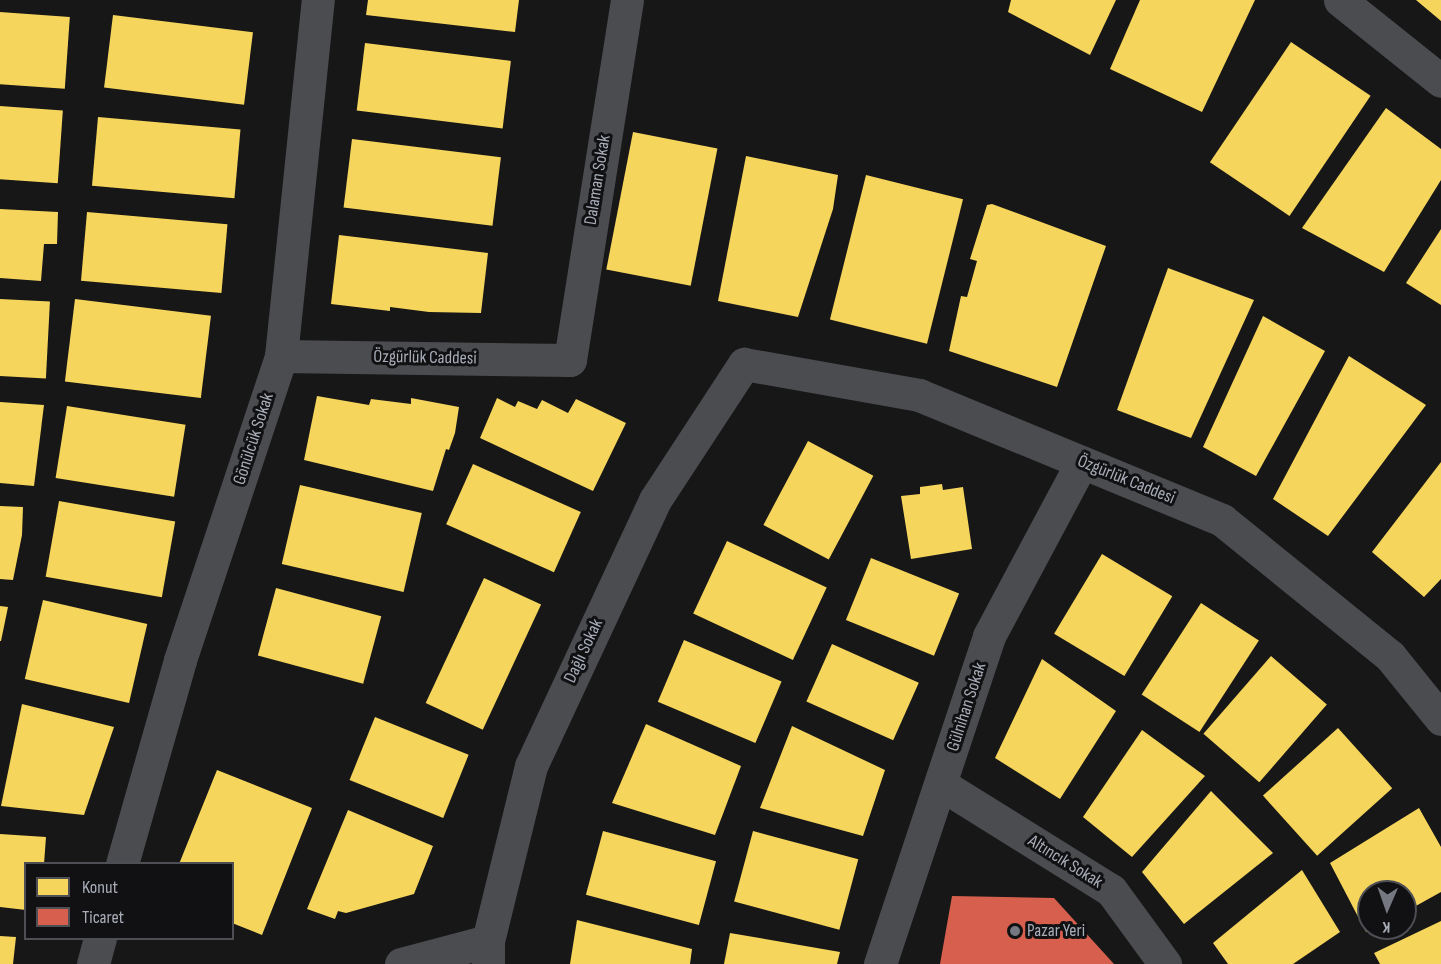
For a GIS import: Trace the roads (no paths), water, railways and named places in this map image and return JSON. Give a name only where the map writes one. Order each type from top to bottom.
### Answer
[{"type":"street","name":"Gönülcük Sokak","points":[[123,862],[180,660],[281,356],[318,0]]},
{"type":"street","name":"Dalaman Sokak","points":[[570,360],[627,0]]},
{"type":"street","points":[[1340,0],[1441,81]]},
{"type":"street","name":"Özgürlük Caddesi","points":[[281,356],[570,360]]},
{"type":"street","name":"Özgürlük Caddesi","points":[[744,364],[919,395],[1222,520],[1390,656],[1441,720]]},
{"type":"street","name":"Dağlı Sokak","points":[[488,952],[531,766],[655,500],[744,364]]},
{"type":"street","name":"Gülnihan Sokak","points":[[880,964],[942,785],[989,636],[1082,462]]},
{"type":"street","name":"Altıncık Sokak","points":[[942,785],[1111,890],[1165,964]]},
{"type":"street","points":[[93,964],[100,940]]},
{"type":"street","points":[[401,964],[488,952]]},
{"type":"place","name":"Pazar Yeri","points":[[1015,931]]}]
